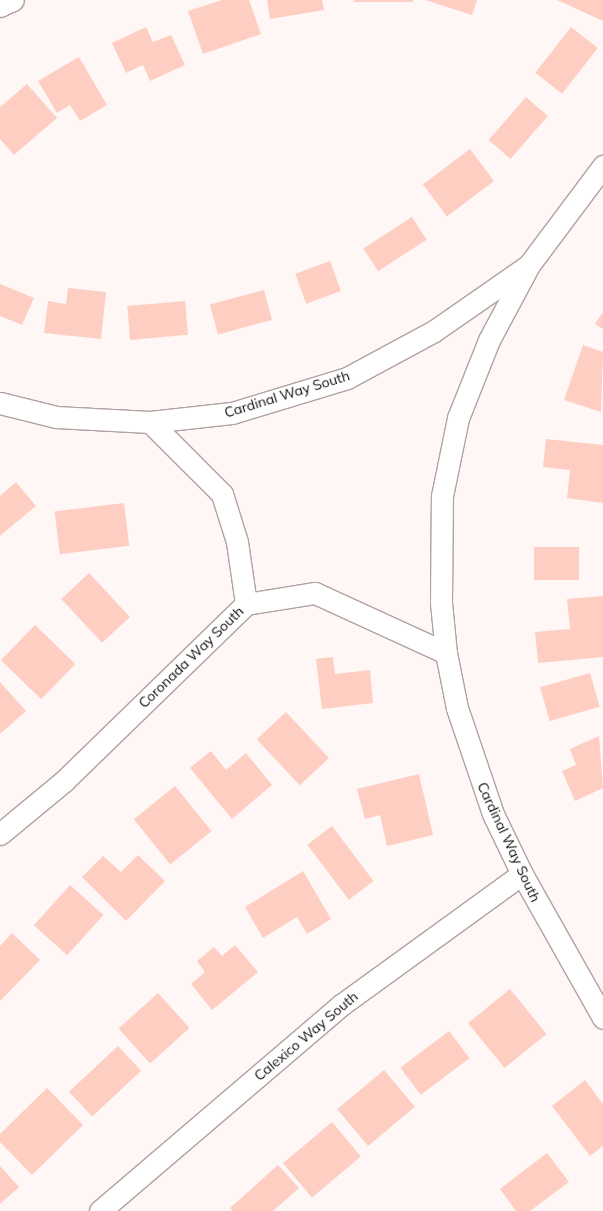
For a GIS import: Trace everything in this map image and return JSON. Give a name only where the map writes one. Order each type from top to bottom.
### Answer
[{"type":"street","points":[[0,6],[13,0]]},
{"type":"street","points":[[529,265],[603,166]]},
{"type":"street","name":"Cardinal Way South","points":[[0,403],[56,416],[150,422],[232,412],[347,378],[434,332],[529,265]]},
{"type":"street","name":"Cardinal Way South","points":[[529,265],[489,340],[458,418],[442,496],[441,603],[446,653],[475,767],[522,874],[603,1018]]},
{"type":"street","name":"Coronada Way South","points":[[0,834],[64,781],[246,604],[237,542],[222,494],[150,422]]},
{"type":"street","points":[[246,604],[315,593],[446,653]]},
{"type":"street","name":"Calexico Way South","points":[[100,1211],[340,1005],[522,874]]},
{"type":"building","points":[[222,0],[249,0],[261,34],[203,54],[188,11]]},
{"type":"building","points":[[267,0],[322,0],[324,10],[270,19]]},
{"type":"building","points":[[354,0],[413,0],[413,2],[354,2]]},
{"type":"building","points":[[425,0],[477,0],[472,15]]},
{"type":"building","points":[[557,0],[603,0],[603,21]]},
{"type":"building","points":[[146,27],[153,42],[171,35],[185,65],[150,81],[143,65],[126,73],[112,43]]},
{"type":"building","points":[[571,27],[598,48],[562,94],[535,73]]},
{"type":"building","points":[[79,57],[107,105],[80,121],[70,105],[57,113],[38,81]]},
{"type":"building","points":[[27,84],[57,118],[14,155],[0,139],[0,107]]},
{"type":"building","points":[[526,97],[548,116],[510,159],[489,140]]},
{"type":"building","points":[[470,149],[494,181],[447,216],[423,185]]},
{"type":"building","points":[[412,217],[427,240],[378,271],[363,249]]},
{"type":"building","points":[[330,261],[341,291],[306,304],[295,274]]},
{"type":"building","points":[[0,284],[34,298],[22,325],[0,316]]},
{"type":"building","points":[[68,288],[106,292],[101,339],[44,333],[48,301],[66,304]]},
{"type":"building","points":[[264,290],[272,320],[218,334],[210,304]]},
{"type":"building","points":[[185,301],[188,335],[130,340],[127,306]]},
{"type":"building","points":[[603,312],[603,329],[595,324]]},
{"type":"building","points":[[583,345],[603,352],[601,412],[564,400]]},
{"type":"building","points":[[546,439],[603,445],[603,503],[567,498],[570,470],[543,467]]},
{"type":"building","points":[[16,482],[36,506],[0,536],[0,496]]},
{"type":"building","points":[[124,503],[129,546],[60,554],[55,512]]},
{"type":"building","points":[[534,547],[579,547],[579,580],[534,580]]},
{"type":"building","points":[[89,573],[130,617],[102,643],[61,599]]},
{"type":"building","points":[[603,596],[603,657],[538,663],[535,632],[570,629],[567,599]]},
{"type":"building","points":[[35,625],[75,664],[41,699],[1,660]]},
{"type":"building","points":[[333,657],[335,674],[370,670],[373,703],[322,709],[316,659]]},
{"type":"building","points":[[590,673],[600,707],[550,721],[540,687]]},
{"type":"building","points":[[0,682],[26,711],[0,734]]},
{"type":"building","points":[[286,712],[329,758],[300,785],[257,739]]},
{"type":"building","points":[[599,736],[603,788],[575,801],[562,771],[576,765],[570,749]]},
{"type":"building","points":[[211,751],[226,770],[246,753],[272,785],[232,819],[190,768]]},
{"type":"building","points":[[419,774],[433,835],[387,846],[380,815],[365,819],[357,789]]},
{"type":"building","points":[[175,786],[212,831],[170,864],[134,819]]},
{"type":"building","points":[[332,826],[374,881],[349,900],[307,845]]},
{"type":"building","points":[[138,855],[165,881],[126,921],[82,877],[103,856],[121,872]]},
{"type":"building","points":[[303,871],[331,919],[307,934],[297,917],[263,938],[245,907]]},
{"type":"building","points":[[70,885],[103,915],[67,955],[34,925]]},
{"type":"building","points":[[12,933],[40,960],[0,1001],[0,946]]},
{"type":"building","points":[[235,945],[258,972],[212,1010],[191,984],[205,972],[197,961],[214,947],[222,956]]},
{"type":"building","points":[[510,989],[547,1034],[505,1068],[468,1023]]},
{"type":"building","points":[[158,993],[189,1028],[150,1063],[119,1028]]},
{"type":"building","points":[[449,1031],[469,1058],[421,1095],[400,1068]]},
{"type":"building","points":[[118,1046],[141,1071],[92,1117],[69,1092]]},
{"type":"building","points":[[384,1070],[415,1107],[368,1146],[337,1109]]},
{"type":"building","points":[[585,1080],[603,1104],[603,1146],[590,1156],[552,1106]]},
{"type":"building","points":[[47,1088],[83,1125],[32,1175],[0,1142],[0,1134]]},
{"type":"building","points":[[332,1122],[361,1156],[312,1198],[283,1163]]},
{"type":"building","points":[[547,1153],[569,1182],[530,1211],[516,1211],[500,1189]]},
{"type":"building","points":[[278,1165],[299,1188],[273,1211],[233,1211],[230,1208]]},
{"type":"building","points":[[0,1166],[19,1187],[0,1204]]}]
